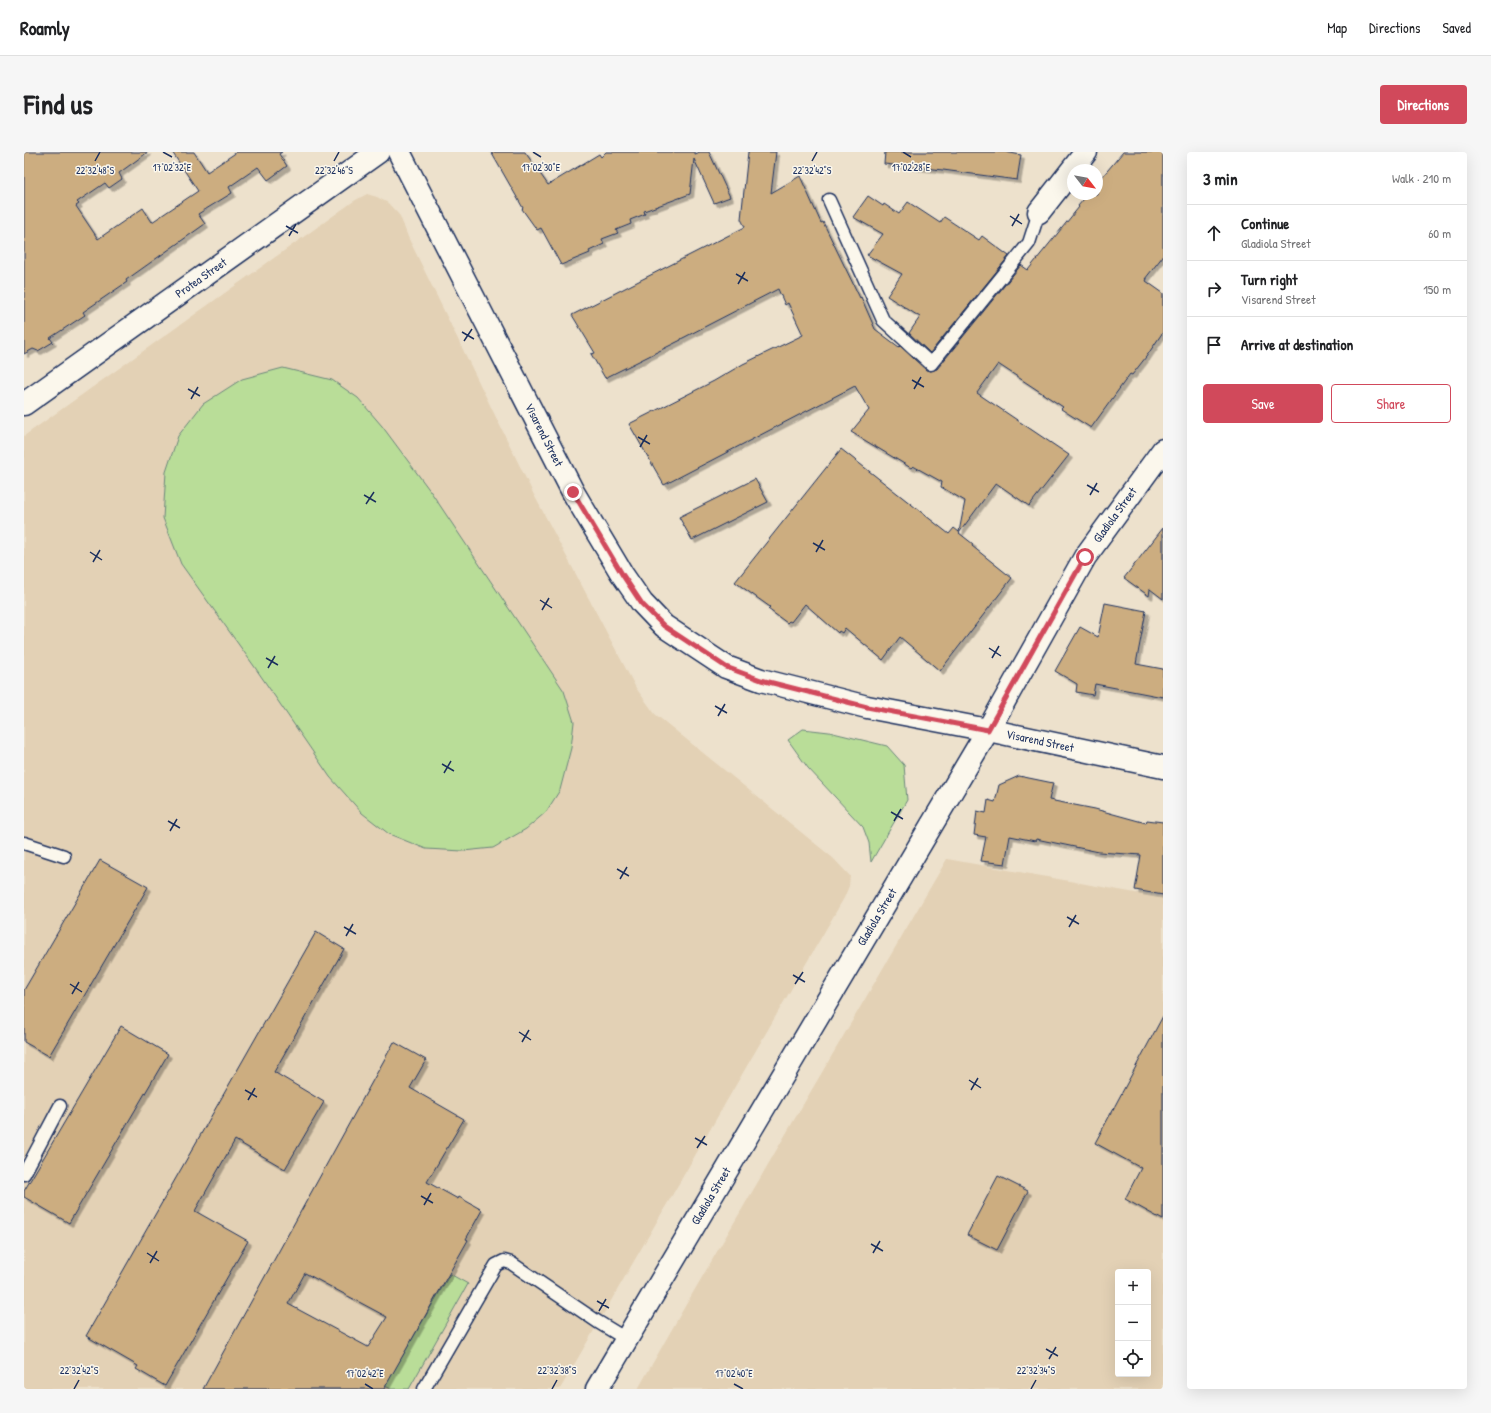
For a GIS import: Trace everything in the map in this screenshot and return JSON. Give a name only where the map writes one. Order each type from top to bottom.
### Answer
[{"type":"street","name":"Protea Street","points":[[24,404],[378,152]]},
{"type":"street","name":"Visarend Street","points":[[399,152],[573,492],[622,574],[642,604],[664,626],[726,667],[761,680],[867,707],[988,730],[1163,767]]},
{"type":"street","points":[[1039,212],[1086,152]]},
{"type":"street","name":"Gladiola Street","points":[[597,1389],[988,730],[1085,557],[1163,450]]},
{"type":"lane","points":[[829,200],[883,320],[931,364],[1029,243],[1039,212]]},
{"type":"lane","points":[[24,842],[64,856]]},
{"type":"lane","points":[[24,1174],[60,1106]]},
{"type":"lane","points":[[424,1389],[496,1265],[504,1261],[511,1262],[598,1322],[626,1339]]},
{"type":"shaded area","points":[[367,194],[388,203],[400,216],[408,237],[533,493],[636,688],[655,714],[833,858],[850,876],[849,886],[844,898],[560,1389],[24,1389],[24,436],[354,201]]},
{"type":"shaded area","points":[[947,859],[1163,898],[1163,1389],[638,1389]]},
{"type":"green space","points":[[283,368],[332,380],[358,398],[382,426],[431,492],[564,691],[574,722],[571,748],[560,790],[546,812],[526,829],[493,848],[463,851],[426,849],[389,834],[362,813],[330,777],[254,666],[181,564],[163,518],[166,472],[178,436],[203,404],[242,379]]},
{"type":"green space","points":[[803,729],[829,732],[887,746],[904,765],[907,800],[871,862],[869,843],[863,827],[808,768],[788,740]]},
{"type":"green space","points":[[450,1274],[468,1284],[409,1389],[391,1389],[385,1386]]},
{"type":"building","points":[[24,152],[148,152],[119,173],[122,179],[109,188],[105,183],[77,202],[79,204],[76,206],[98,239],[143,208],[152,222],[198,191],[172,152],[194,152],[207,172],[237,152],[282,152],[279,154],[287,166],[268,180],[258,167],[229,187],[232,193],[198,214],[205,224],[126,280],[127,282],[83,312],[85,315],[50,338],[53,342],[38,351],[33,349],[24,354]]},
{"type":"building","points":[[491,152],[525,152],[548,185],[599,154],[601,157],[606,152],[695,152],[695,154],[700,152],[709,152],[730,197],[714,203],[694,159],[690,194],[644,211],[645,214],[630,220],[631,224],[616,230],[618,233],[602,239],[604,244],[589,251],[590,253],[561,265],[541,228],[537,230],[522,209],[523,208]]},
{"type":"building","points":[[748,152],[776,152],[771,193],[800,176],[821,223],[823,222],[860,298],[861,297],[875,329],[899,347],[900,346],[926,370],[930,371],[937,369],[1021,265],[1028,270],[1083,200],[1103,200],[1103,176],[1123,152],[1163,152],[1163,256],[1145,279],[1147,279],[1146,281],[1163,293],[1163,332],[1146,357],[1132,375],[1130,374],[1091,428],[1061,409],[1063,407],[998,364],[977,393],[1069,455],[1029,506],[996,483],[959,533],[973,544],[972,546],[1012,578],[940,671],[900,637],[883,660],[845,628],[842,633],[839,631],[838,633],[805,604],[791,622],[789,621],[787,623],[768,609],[770,607],[735,582],[841,449],[949,534],[954,528],[959,532],[965,501],[941,487],[942,482],[913,466],[911,468],[851,432],[869,410],[855,386],[664,485],[629,424],[714,381],[743,364],[803,335],[788,303],[785,305],[778,289],[605,378],[591,354],[595,353],[572,315],[745,227],[741,219]]},
{"type":"building","points":[[885,152],[1005,152],[1021,155],[1017,180],[884,164]]},
{"type":"building","points":[[868,196],[899,214],[908,202],[940,223],[944,217],[979,240],[982,236],[1009,256],[930,353],[909,333],[920,317],[887,296],[902,274],[867,255],[883,234],[853,217]]},
{"type":"building","points":[[755,479],[768,502],[692,540],[679,517]]},
{"type":"building","points":[[1163,528],[1163,599],[1150,589],[1149,596],[1124,578]]},
{"type":"building","points":[[1105,603],[1146,611],[1136,664],[1163,669],[1163,697],[1095,684],[1093,695],[1076,692],[1077,684],[1055,671],[1080,627],[1098,637]]},
{"type":"building","points":[[1019,776],[1053,783],[1049,800],[1095,809],[1146,823],[1147,820],[1163,822],[1163,895],[1135,890],[1141,855],[1099,852],[1036,839],[1035,841],[1010,836],[1005,864],[981,861],[986,837],[974,835],[977,811],[986,813],[988,800],[995,802],[999,785]]},
{"type":"building","points":[[100,860],[148,887],[49,1056],[24,1042],[24,990]]},
{"type":"building","points":[[316,932],[344,949],[274,1072],[324,1102],[285,1169],[235,1140],[195,1211],[248,1241],[165,1386],[136,1369],[138,1366],[86,1336]]},
{"type":"building","points":[[1163,1016],[1163,1220],[1125,1199],[1141,1168],[1095,1143]]},
{"type":"building","points":[[121,1026],[168,1054],[69,1223],[24,1197],[24,1191]]},
{"type":"building","points":[[394,1042],[426,1060],[410,1088],[464,1119],[427,1182],[482,1210],[466,1239],[468,1240],[384,1389],[203,1389]],"holes":[[[305,1273],[387,1317],[368,1347],[288,1304]]]},
{"type":"building","points":[[998,1176],[1028,1191],[997,1250],[967,1235]]},
{"type":"route","points":[[573,492],[602,543],[642,604],[664,626],[726,667],[761,680],[792,689],[867,707],[988,730],[1085,557]]}]
